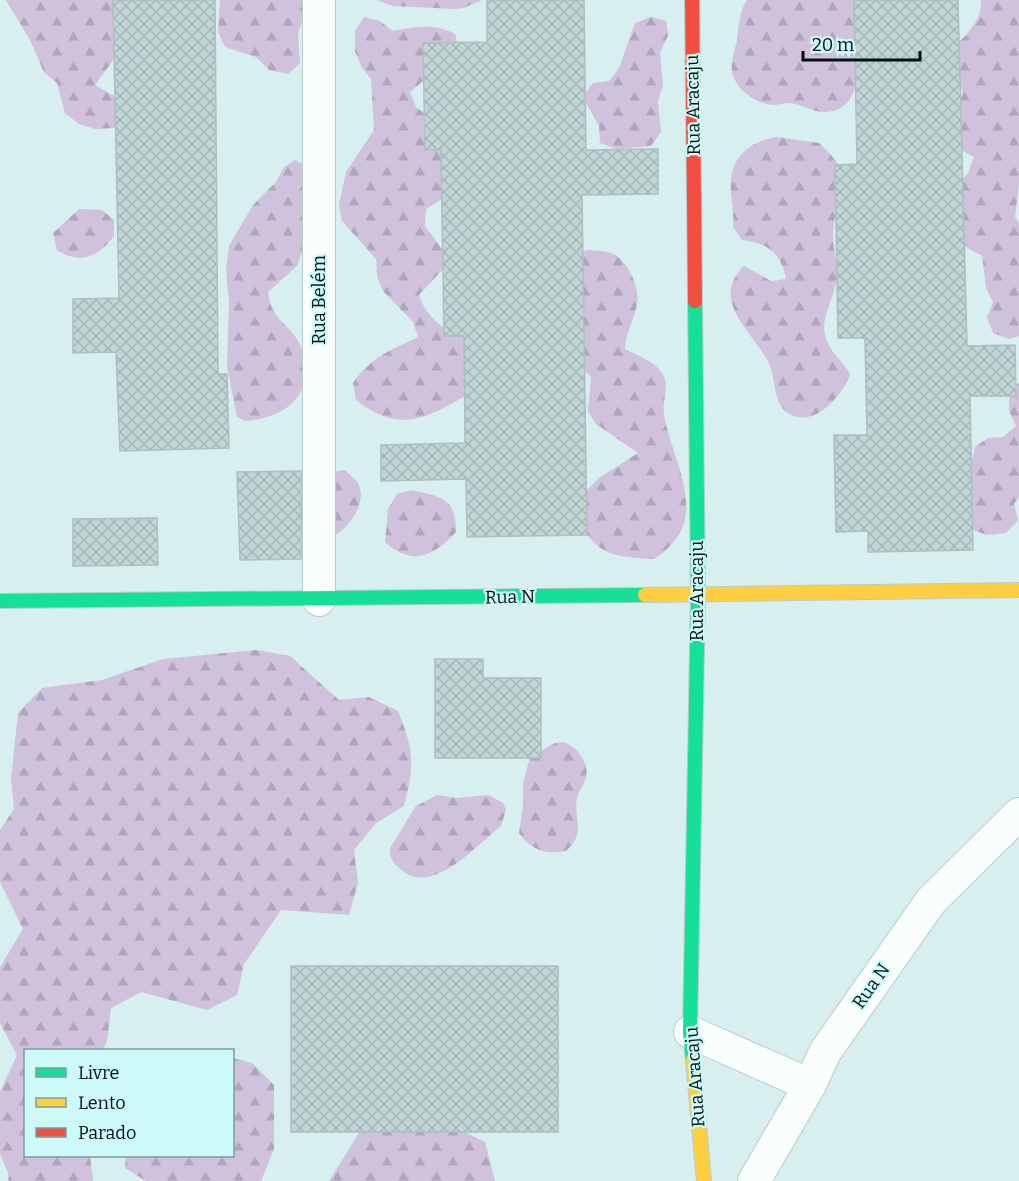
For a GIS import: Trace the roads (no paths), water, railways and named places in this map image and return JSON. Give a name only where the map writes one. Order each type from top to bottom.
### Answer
[{"type":"street","name":"Rua Belém","points":[[319,0],[319,600]]},
{"type":"street","name":"Rua Aracaju","points":[[692,0],[698,595],[690,1032],[704,1181]]},
{"type":"street","name":"Rua N","points":[[0,601],[319,600],[1019,590]]},
{"type":"street","name":"Rua N","points":[[754,1181],[810,1085],[825,1052],[931,901],[1019,814]]},
{"type":"street","points":[[690,1032],[810,1085]]}]
